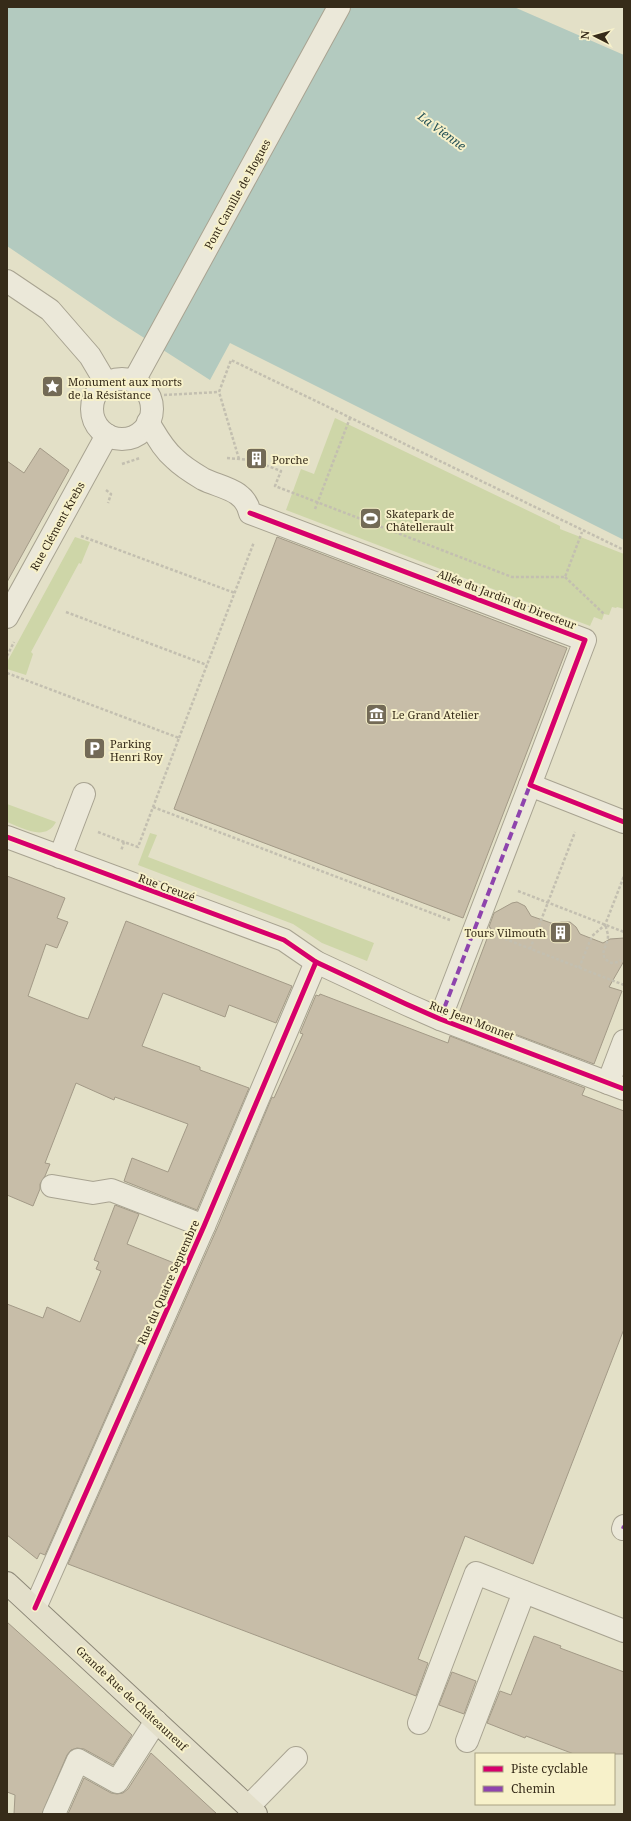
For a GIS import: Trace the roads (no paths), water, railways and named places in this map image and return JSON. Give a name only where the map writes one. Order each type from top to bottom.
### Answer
[{"type":"main road","name":"Grande Rue de Châteauneuf","points":[[7,1583],[252,1810]]},
{"type":"street","name":"Pont Camille de Hogues","points":[[134,381],[339,7]]},
{"type":"street","points":[[7,281],[50,310],[90,356],[106,383]]},
{"type":"street","points":[[115,379],[134,381],[148,394],[151,403],[151,413],[148,422],[143,430],[135,436],[116,438],[107,435],[96,424],[92,409],[93,399],[98,390],[106,383],[115,379]]},
{"type":"street","name":"Allée du Jardin du Directeur","points":[[148,422],[165,448],[174,458],[203,479],[243,497],[256,515],[585,640],[530,785]]},
{"type":"street","name":"Rue Clément Krebs","points":[[7,617],[107,435]]},
{"type":"street","points":[[440,1019],[530,785],[624,822]]},
{"type":"street","points":[[60,857],[84,794]]},
{"type":"street","name":"Rue Creuzé","points":[[7,837],[111,877],[284,940],[316,962]]},
{"type":"street","name":"Rue Jean Monnet","points":[[316,962],[440,1019],[616,1086]]},
{"type":"street","name":"Rue du Quatre Septembre","points":[[35,1608],[204,1226],[316,962]]},
{"type":"street","points":[[616,1086],[624,1041]]},
{"type":"street","points":[[52,1186],[93,1193],[111,1190],[204,1226]]},
{"type":"street","points":[[419,1722],[476,1573],[624,1631]]},
{"type":"street","points":[[467,1741],[524,1592]]},
{"type":"street","points":[[54,1814],[78,1760],[117,1782],[156,1721]]},
{"type":"street","points":[[252,1810],[296,1758]]},
{"type":"water","name":"La Vienne","points":[[7,7],[514,7],[624,55],[624,540],[230,343],[210,380],[113,318],[7,246]]},
{"type":"place","name":"Monument aux morts de la Résistance","points":[[53,387]]},
{"type":"place","name":"Porche","points":[[256,459]]},
{"type":"place","name":"Skatepark de Châtellerault","points":[[371,519]]},
{"type":"place","name":"Le Grand Atelier","points":[[376,714]]},
{"type":"place","name":"Parking Henri Roy","points":[[94,749]]},
{"type":"place","name":"Tours Vilmouth","points":[[561,932]]}]
